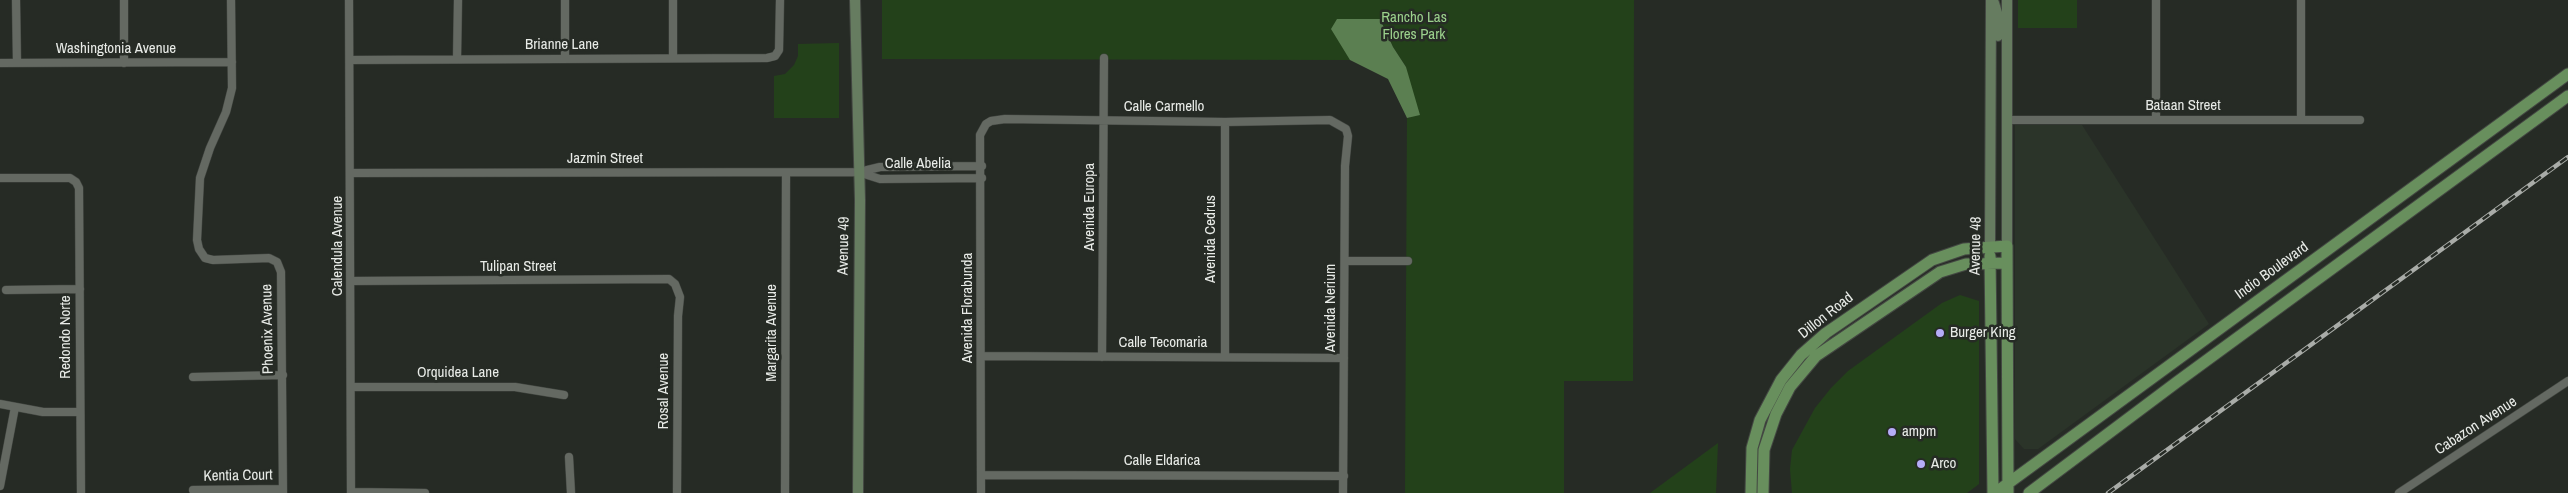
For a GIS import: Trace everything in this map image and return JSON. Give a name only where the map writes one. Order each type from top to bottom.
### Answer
[{"type":"main road","name":"Avenue 49","points":[[855,0],[859,172],[858,493]]},
{"type":"main road","points":[[1992,0],[1998,16],[1998,110],[2000,116],[2007,120]]},
{"type":"main road","name":"Avenue 48","points":[[1992,0],[1990,263],[1994,493]]},
{"type":"main road","name":"Avenue 48","points":[[2007,0],[2008,488]]},
{"type":"main road","name":"Indio Boulevard","points":[[1994,493],[2008,488],[2568,74]]},
{"type":"main road","points":[[2029,493],[2184,376],[2568,96]]},
{"type":"main road","name":"Dillon Road","points":[[1751,493],[1752,448],[1760,420],[1780,380],[1801,355],[1826,333],[1932,260],[1964,249],[2007,246]]},
{"type":"main road","name":"Dillon Road","points":[[1763,493],[1763,458],[1769,434],[1790,387],[1803,369],[1833,343],[1940,272],[1966,264],[2007,263]]},
{"type":"street","points":[[16,0],[17,63]]},
{"type":"street","points":[[124,0],[124,63]]},
{"type":"street","points":[[231,0],[232,62]]},
{"type":"street","name":"Calendula Avenue","points":[[349,0],[352,173],[351,493]]},
{"type":"street","points":[[457,59],[458,0]]},
{"type":"street","points":[[565,0],[565,59]]},
{"type":"street","points":[[673,0],[673,58]]},
{"type":"street","name":"Brianne Lane","points":[[350,60],[761,59],[775,56],[779,50],[780,0]]},
{"type":"street","points":[[2156,0],[2156,120]]},
{"type":"street","points":[[2301,0],[2301,120]]},
{"type":"street","name":"Avenida Europa","points":[[1102,357],[1104,58]]},
{"type":"street","name":"Washingtonia Avenue","points":[[0,63],[232,62]]},
{"type":"street","name":"Phoenix Avenue","points":[[232,62],[232,88],[226,112],[210,148],[200,178],[197,240],[199,249],[205,258],[213,260],[269,258],[276,262],[280,272],[283,375],[283,491]]},
{"type":"street","name":"Calle Carmello","points":[[986,124],[991,120],[1005,119],[1225,122],[1330,120],[1342,125]]},
{"type":"street","name":"Bataan Street","points":[[2007,120],[2360,120]]},
{"type":"street","name":"Avenida Cedrus","points":[[1225,122],[1225,357]]},
{"type":"street","name":"Avenida Florabunda","points":[[981,493],[982,166],[980,135],[986,124]]},
{"type":"street","name":"Avenida Nerium","points":[[1342,125],[1348,136],[1345,166],[1343,493]]},
{"type":"street","name":"Calle Abelia","points":[[859,172],[880,166],[982,166]]},
{"type":"street","name":"Margarita Avenue","points":[[785,493],[786,172]]},
{"type":"street","name":"Calle Abelia","points":[[859,172],[880,179],[982,178]]},
{"type":"street","name":"Jazmin Street","points":[[352,173],[859,172]]},
{"type":"street","name":"Redondo Norte","points":[[0,178],[64,177],[76,182],[80,194],[81,493]]},
{"type":"street","points":[[1345,261],[1408,261]]},
{"type":"street","name":"Tulipan Street","points":[[352,281],[669,279],[678,290]]},
{"type":"street","points":[[6,290],[80,289]]},
{"type":"street","name":"Rosal Avenue","points":[[677,493],[678,290]]},
{"type":"street","name":"Calle Tecomaria","points":[[981,356],[1344,358]]},
{"type":"street","points":[[193,377],[283,375]]},
{"type":"street","name":"Cabazon Avenue","points":[[2399,493],[2568,382]]},
{"type":"street","name":"Orquidea Lane","points":[[351,387],[515,387],[564,396]]},
{"type":"street","points":[[0,404],[43,412],[80,412]]},
{"type":"street","points":[[0,486],[15,407]]},
{"type":"street","points":[[569,457],[571,493]]},
{"type":"street","name":"Calle Eldarica","points":[[981,475],[1344,476]]},
{"type":"street","name":"Kentia Court","points":[[193,490],[283,491]]},
{"type":"street","points":[[351,493],[425,493]]},
{"type":"shaded area","points":[[1337,19],[1380,19],[1393,47],[1406,67],[1420,115],[1407,118],[1388,79],[1350,60],[1331,29]]},
{"type":"shaded area","points":[[2015,125],[2082,125],[2209,324],[2038,449],[2024,449],[2015,439]]},
{"type":"green space","name":"Rancho Las Flores Park","points":[[882,0],[1634,0],[1633,381],[1564,381],[1564,493],[1405,493],[1407,118],[1410,118],[1406,67],[1393,47],[1380,19],[1350,60],[882,59]]},
{"type":"green space","points":[[2018,0],[2077,0],[2077,28],[2018,28]]},
{"type":"green space","points":[[839,43],[839,118],[774,118],[774,76],[785,74],[794,65],[798,56],[798,44]]},
{"type":"green space","points":[[1960,295],[1979,301],[1979,484],[1967,493],[1792,493],[1790,469],[1792,450],[1815,408],[1831,388],[1848,371],[1942,303]]},
{"type":"green space","points":[[1718,443],[1716,493],[1650,493]]},
{"type":"railway","points":[[2108,493],[2568,157]]},
{"type":"place","name":"Burger King","points":[[1940,333]]},
{"type":"place","name":"ampm","points":[[1892,432]]},
{"type":"place","name":"Arco","points":[[1921,464]]}]
